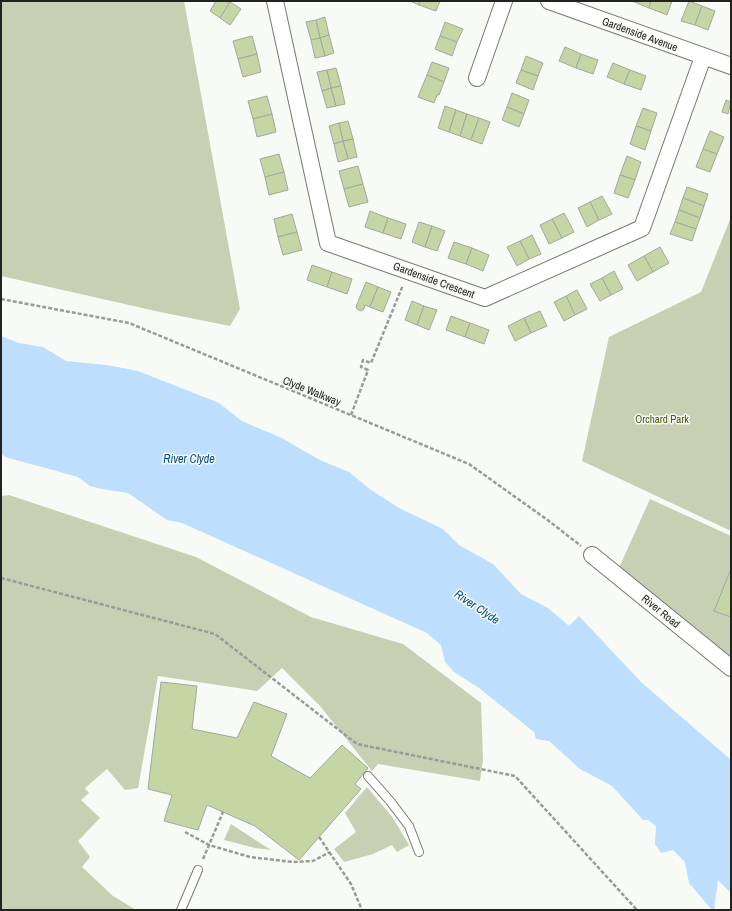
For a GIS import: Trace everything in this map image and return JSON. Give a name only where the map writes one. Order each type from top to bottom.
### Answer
[{"type":"street","name":"Gardenside Crescent","points":[[275,1],[328,243],[485,298],[642,228],[703,57]]},
{"type":"street","points":[[477,78],[504,1]]},
{"type":"street","name":"Gardenside Avenue","points":[[549,1],[731,66]]},
{"type":"street","name":"River Road","points":[[592,555],[731,668]]},
{"type":"lane","points":[[368,776],[390,800],[409,826],[419,852]]},
{"type":"lane","points":[[181,910],[198,870]]},
{"type":"path","points":[[351,415],[368,370],[361,367],[363,360],[371,363],[408,271]]},
{"type":"path","name":"Clyde Walkway","points":[[1,299],[129,323],[469,464],[549,521],[592,555]]},
{"type":"path","points":[[1,578],[215,634],[357,744],[515,776],[637,910]]},
{"type":"path","points":[[198,870],[223,812]]},
{"type":"path","points":[[185,832],[209,845],[250,857],[293,862],[313,861],[330,852]]},
{"type":"path","points":[[319,837],[351,884],[362,910]]},
{"type":"green space","points":[[1,1],[184,1],[240,309],[230,326],[160,312],[1,276]]},
{"type":"green space","name":"Orchard Park","points":[[731,217],[731,531],[582,461],[609,337],[701,292]]},
{"type":"green space","points":[[9,495],[196,557],[311,617],[403,644],[481,703],[483,760],[480,781],[378,764],[372,771],[320,706],[282,668],[257,691],[158,676],[138,788],[125,790],[107,769],[85,788],[89,793],[81,800],[100,818],[78,841],[90,857],[82,867],[113,896],[136,910],[1,910],[1,496]]},
{"type":"green space","points":[[650,499],[731,536],[731,653],[729,657],[618,570]]},
{"type":"green space","points":[[367,787],[393,818],[409,845],[397,852],[392,845],[373,854],[344,862],[334,849],[356,832],[345,813]]},
{"type":"green space","points":[[231,824],[271,850],[255,848],[224,840]]},
{"type":"water","name":"River Clyde","points":[[1,336],[19,343],[43,347],[66,361],[107,365],[138,371],[219,403],[242,421],[284,439],[322,461],[349,472],[371,490],[399,508],[443,529],[459,545],[493,564],[521,594],[548,608],[569,626],[579,616],[641,682],[731,760],[731,893],[718,880],[714,910],[712,910],[689,883],[685,862],[673,850],[661,853],[655,844],[656,826],[648,820],[643,820],[612,786],[580,769],[549,741],[536,739],[534,732],[479,688],[454,672],[445,662],[441,645],[427,633],[182,523],[167,520],[128,493],[90,486],[78,477],[8,458],[1,454]]},
{"type":"building","points":[[216,1],[230,2],[220,18],[210,11]]},
{"type":"building","points":[[410,1],[420,1],[419,5]]},
{"type":"building","points":[[420,1],[440,1],[436,11],[419,5]]},
{"type":"building","points":[[632,1],[651,1],[649,8]]},
{"type":"building","points":[[651,1],[672,1],[667,15],[649,8]]},
{"type":"building","points":[[689,1],[702,6],[695,25],[681,21]]},
{"type":"building","points":[[230,2],[241,9],[230,25],[220,18]]},
{"type":"building","points":[[702,6],[715,11],[708,30],[695,25]]},
{"type":"building","points":[[325,17],[329,35],[320,38],[316,20]]},
{"type":"building","points":[[316,20],[320,38],[311,40],[306,22]]},
{"type":"building","points":[[445,22],[463,29],[457,42],[440,36]]},
{"type":"building","points":[[329,35],[334,53],[325,56],[320,38]]},
{"type":"building","points":[[252,36],[257,54],[238,59],[233,41]]},
{"type":"building","points":[[440,36],[457,42],[452,56],[435,49]]},
{"type":"building","points":[[320,38],[325,56],[315,58],[311,40]]},
{"type":"building","points":[[565,47],[581,54],[576,68],[559,61]]},
{"type":"building","points":[[257,54],[261,72],[243,77],[238,59]]},
{"type":"building","points":[[581,54],[598,60],[593,74],[576,68]]},
{"type":"building","points":[[526,56],[543,63],[538,76],[521,70]]},
{"type":"building","points":[[432,62],[449,68],[444,82],[427,75]]},
{"type":"building","points":[[613,63],[630,70],[624,84],[607,77]]},
{"type":"building","points":[[336,68],[341,86],[331,88],[327,70]]},
{"type":"building","points":[[327,70],[331,88],[322,91],[317,72]]},
{"type":"building","points":[[521,70],[538,76],[533,90],[516,83]]},
{"type":"building","points":[[630,70],[646,76],[641,90],[624,84]]},
{"type":"building","points":[[427,75],[444,82],[434,103],[418,97]]},
{"type":"building","points":[[341,86],[345,104],[336,106],[331,88]]},
{"type":"building","points":[[331,88],[336,106],[327,108],[322,91]]},
{"type":"building","points":[[512,93],[529,100],[524,114],[507,107]]},
{"type":"building","points":[[267,96],[272,114],[253,119],[248,101]]},
{"type":"building","points":[[726,100],[731,102],[728,114],[722,112]]},
{"type":"building","points":[[445,106],[456,110],[449,132],[438,128]]},
{"type":"building","points":[[507,107],[524,114],[519,127],[502,120]]},
{"type":"building","points":[[643,108],[657,113],[651,131],[636,126]]},
{"type":"building","points":[[456,110],[467,114],[460,136],[449,132]]},
{"type":"building","points":[[272,114],[276,132],[257,137],[253,119]]},
{"type":"building","points":[[467,114],[479,118],[471,140],[460,136]]},
{"type":"building","points":[[479,118],[490,122],[482,144],[471,140]]},
{"type":"building","points":[[348,121],[353,139],[343,141],[339,123]]},
{"type":"building","points":[[339,123],[343,141],[334,144],[329,126]]},
{"type":"building","points":[[636,126],[651,131],[645,150],[630,144]]},
{"type":"building","points":[[710,131],[724,137],[717,154],[703,149]]},
{"type":"building","points":[[353,139],[357,157],[348,159],[343,141]]},
{"type":"building","points":[[343,141],[348,159],[338,162],[334,144]]},
{"type":"building","points":[[703,149],[717,154],[710,172],[696,167]]},
{"type":"building","points":[[279,154],[284,172],[265,177],[260,159]]},
{"type":"building","points":[[627,156],[641,162],[635,180],[620,175]]},
{"type":"building","points":[[358,166],[363,184],[344,189],[339,171]]},
{"type":"building","points":[[284,172],[288,190],[269,195],[265,177]]},
{"type":"building","points":[[620,175],[635,180],[628,198],[614,193]]},
{"type":"building","points":[[363,184],[368,202],[349,207],[344,189]]},
{"type":"building","points":[[687,187],[708,194],[704,206],[683,198]]},
{"type":"building","points":[[602,196],[612,214],[599,220],[590,202]]},
{"type":"building","points":[[683,198],[704,206],[700,218],[679,210]]},
{"type":"building","points":[[590,202],[599,220],[587,227],[578,208]]},
{"type":"building","points":[[679,210],[700,218],[696,229],[675,222]]},
{"type":"building","points":[[370,211],[388,218],[383,233],[365,227]]},
{"type":"building","points":[[564,213],[574,232],[562,238],[552,219]]},
{"type":"building","points":[[292,214],[297,232],[278,237],[274,219]]},
{"type":"building","points":[[388,218],[406,224],[401,239],[383,233]]},
{"type":"building","points":[[552,219],[562,238],[549,244],[540,225]]},
{"type":"building","points":[[419,222],[432,226],[425,247],[412,242]]},
{"type":"building","points":[[675,222],[696,229],[692,241],[670,234]]},
{"type":"building","points":[[432,226],[445,231],[437,251],[425,247]]},
{"type":"building","points":[[297,232],[302,250],[283,255],[278,237]]},
{"type":"building","points":[[532,235],[541,254],[529,259],[520,241]]},
{"type":"building","points":[[520,241],[529,259],[517,266],[507,247]]},
{"type":"building","points":[[454,242],[472,248],[466,264],[448,258]]},
{"type":"building","points":[[660,247],[669,263],[653,272],[644,256]]},
{"type":"building","points":[[472,248],[489,255],[483,271],[466,264]]},
{"type":"building","points":[[644,256],[653,272],[637,281],[628,265]]},
{"type":"building","points":[[312,265],[332,272],[327,287],[307,280]]},
{"type":"building","points":[[614,271],[623,289],[611,295],[602,278]]},
{"type":"building","points":[[332,272],[352,279],[347,294],[327,287]]},
{"type":"building","points":[[602,278],[611,295],[600,301],[590,284]]},
{"type":"building","points":[[366,282],[378,287],[370,307],[365,305],[364,309],[361,311],[356,307]]},
{"type":"building","points":[[378,287],[391,292],[383,312],[370,307]]},
{"type":"building","points":[[577,290],[587,309],[575,315],[566,296]]},
{"type":"building","points":[[566,296],[575,315],[564,321],[554,302]]},
{"type":"building","points":[[412,301],[424,306],[417,325],[405,320]]},
{"type":"building","points":[[424,306],[437,310],[429,330],[417,325]]},
{"type":"building","points":[[540,311],[547,326],[531,333],[524,318]]},
{"type":"building","points":[[451,316],[470,323],[465,337],[446,330]]},
{"type":"building","points":[[524,318],[531,333],[515,341],[508,326]]},
{"type":"building","points":[[470,323],[489,330],[484,344],[465,337]]},
{"type":"building","points":[[731,569],[731,617],[714,611]]},
{"type":"building","points":[[161,682],[197,686],[192,729],[237,738],[254,702],[287,714],[271,756],[310,778],[342,745],[368,768],[355,784],[361,789],[299,860],[255,826],[207,805],[198,830],[164,821],[172,795],[148,789]]}]
